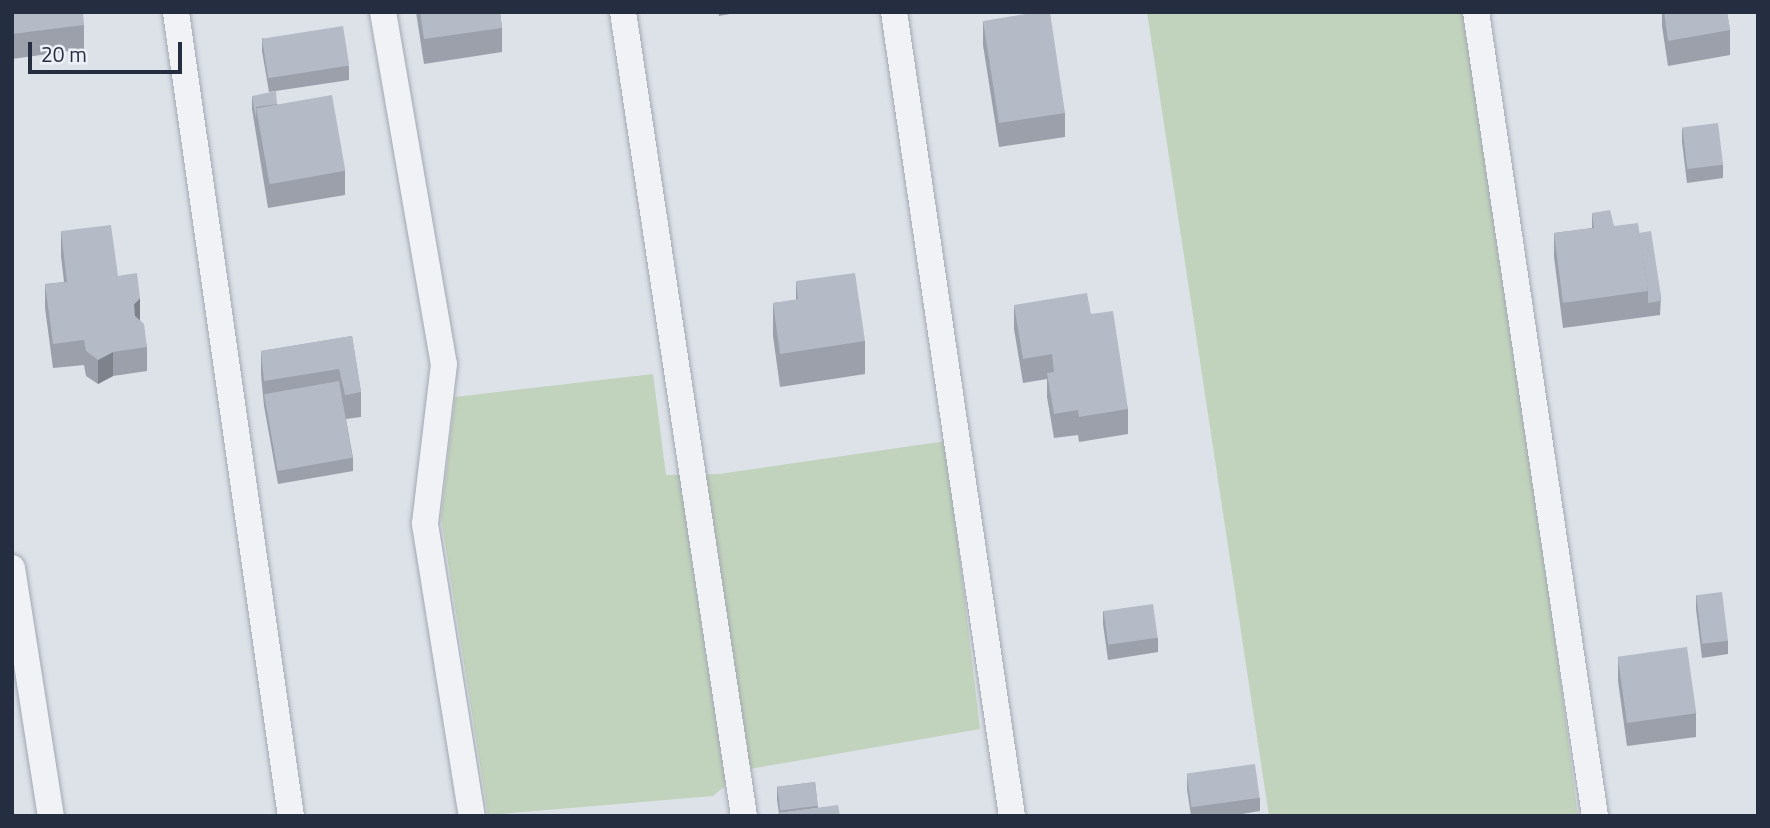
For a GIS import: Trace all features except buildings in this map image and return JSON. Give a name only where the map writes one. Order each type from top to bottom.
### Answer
[{"type":"lane","points":[[176,12],[290,816]]},
{"type":"lane","points":[[383,12],[444,364],[425,524],[472,816]]},
{"type":"lane","points":[[623,12],[744,816]]},
{"type":"lane","points":[[894,12],[1012,816]]},
{"type":"lane","points":[[1476,12],[1595,816]]},
{"type":"lane","points":[[12,568],[51,816]]},
{"type":"green space","points":[[1147,12],[1474,12],[1578,816],[1269,816]]},
{"type":"green space","points":[[653,374],[666,475],[719,474],[946,441],[980,729],[744,770],[713,796],[488,815],[441,518],[455,397]]}]
